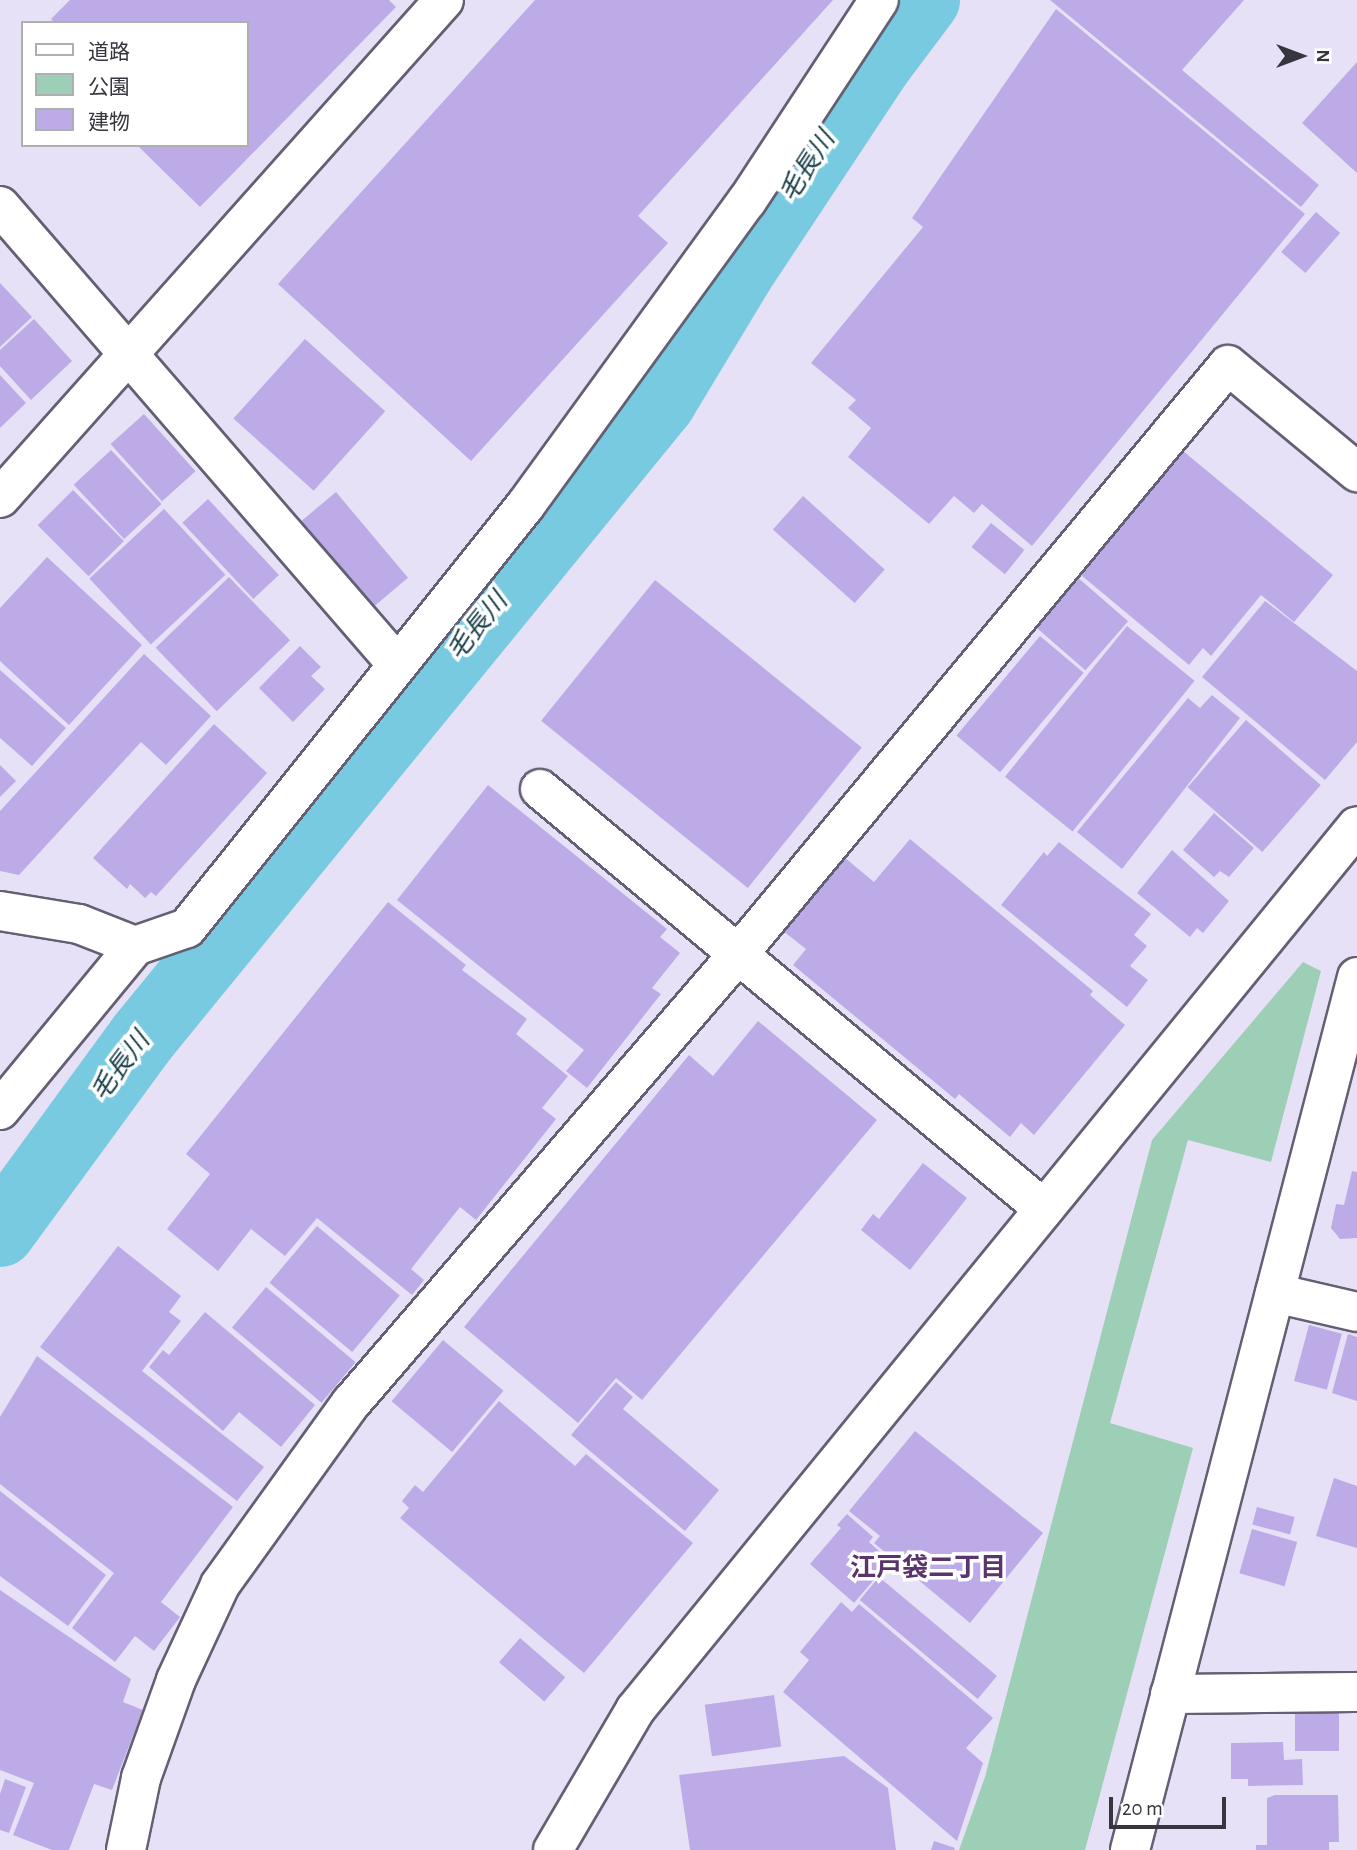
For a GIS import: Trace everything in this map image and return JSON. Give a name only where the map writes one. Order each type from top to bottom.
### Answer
[{"type":"street","points":[[0,498],[444,0]]},
{"type":"street","points":[[0,1110],[135,946],[187,928],[396,663],[525,506],[747,201],[879,0]]},
{"type":"street","points":[[0,206],[130,352],[396,663]]},
{"type":"street","points":[[126,1850],[141,1778],[176,1681],[220,1585],[351,1403],[740,952],[1227,365],[1357,472]]},
{"type":"street","points":[[540,789],[740,952],[1044,1209]]},
{"type":"street","points":[[553,1850],[635,1710],[1357,826]]},
{"type":"street","points":[[0,911],[79,924],[135,946]]},
{"type":"street","points":[[1130,1850],[1357,977]]},
{"type":"street","points":[[1275,1293],[1357,1312]]},
{"type":"street","points":[[1170,1694],[1357,1692]]},
{"type":"green space","points":[[1303,962],[1321,971],[1271,1162],[1188,1140],[1110,1423],[1193,1448],[1085,1850],[959,1850],[985,1777],[1152,1140]]},
{"type":"building","points":[[70,0],[389,0],[396,7],[200,207],[139,147],[248,147],[248,21],[51,19]]},
{"type":"building","points":[[535,0],[833,0],[638,216],[668,243],[471,461],[278,284]]},
{"type":"building","points":[[1050,0],[1244,0],[1182,70],[1319,185],[1301,207]]},
{"type":"building","points":[[1056,9],[1305,214],[1032,546],[982,504],[974,513],[954,496],[929,524],[848,457],[871,428],[848,408],[856,400],[811,363],[923,227],[912,218]]},
{"type":"building","points":[[1357,62],[1357,173],[1302,123]]},
{"type":"building","points":[[1316,212],[1340,233],[1305,273],[1281,252]]},
{"type":"building","points":[[0,283],[32,317],[0,347]]},
{"type":"building","points":[[34,319],[72,361],[31,400],[0,366],[0,350]]},
{"type":"building","points":[[305,339],[385,411],[314,491],[233,419]]},
{"type":"building","points":[[0,375],[26,403],[0,428]]},
{"type":"building","points":[[144,414],[196,471],[162,501],[111,444]]},
{"type":"building","points":[[111,450],[161,504],[124,539],[74,485]]},
{"type":"building","points":[[1183,451],[1333,575],[1294,622],[1261,595],[1211,656],[1203,648],[1189,665],[1081,575]]},
{"type":"building","points":[[73,490],[124,541],[89,576],[38,525]]},
{"type":"building","points":[[336,492],[408,578],[371,609],[299,523]]},
{"type":"building","points":[[803,496],[885,570],[855,603],[773,529]]},
{"type":"building","points":[[208,499],[279,575],[253,599],[182,523]]},
{"type":"building","points":[[164,509],[225,575],[151,644],[89,579]]},
{"type":"building","points":[[991,523],[1024,550],[1005,574],[971,547]]},
{"type":"building","points":[[47,557],[142,645],[69,725],[0,661],[0,608]]},
{"type":"building","points":[[1076,576],[1128,621],[1085,670],[1033,625]]},
{"type":"building","points":[[229,577],[290,640],[217,711],[156,648]]},
{"type":"building","points":[[655,580],[862,747],[748,888],[541,721]]},
{"type":"building","points":[[1265,601],[1357,671],[1357,742],[1325,780],[1202,677]]},
{"type":"building","points":[[1127,626],[1195,681],[1073,832],[1005,777]]},
{"type":"building","points":[[1040,636],[1084,673],[1000,772],[956,736]]},
{"type":"building","points":[[300,646],[321,667],[311,676],[325,689],[293,722],[259,688]]},
{"type":"building","points":[[144,654],[211,716],[166,765],[141,742],[19,875],[0,871],[0,811]]},
{"type":"building","points":[[0,670],[66,728],[32,766],[0,738]]},
{"type":"building","points":[[1212,695],[1240,718],[1122,869],[1077,832],[1188,698],[1200,708]]},
{"type":"building","points":[[1246,720],[1321,785],[1262,852],[1188,787]]},
{"type":"building","points":[[214,724],[267,773],[156,896],[151,892],[145,898],[130,884],[127,889],[93,858]]},
{"type":"building","points":[[0,765],[16,781],[0,797]]},
{"type":"building","points":[[488,785],[667,929],[660,937],[680,953],[652,988],[661,994],[587,1088],[566,1071],[584,1050],[397,900]]},
{"type":"building","points":[[1214,813],[1254,848],[1229,877],[1220,871],[1214,877],[1183,850]]},
{"type":"building","points":[[910,839],[1093,991],[1090,995],[1125,1025],[1034,1135],[1021,1123],[1010,1137],[959,1094],[955,1099],[793,965],[806,949],[783,931],[844,857],[874,882]]},
{"type":"building","points":[[1059,842],[1151,914],[1134,935],[1147,946],[1130,966],[1148,980],[1127,1007],[1001,905],[1044,852],[1047,856]]},
{"type":"building","points":[[1172,850],[1229,901],[1203,933],[1197,928],[1190,937],[1137,893]]},
{"type":"building","points":[[388,902],[466,965],[462,970],[527,1019],[516,1034],[568,1076],[542,1108],[556,1119],[476,1220],[460,1207],[411,1269],[424,1280],[412,1295],[317,1218],[285,1256],[251,1229],[218,1271],[167,1229],[210,1174],[186,1154]]},
{"type":"building","points":[[758,1021],[877,1120],[642,1400],[616,1378],[578,1423],[464,1327],[689,1055],[713,1076]]},
{"type":"building","points":[[923,1163],[967,1198],[910,1270],[861,1230],[873,1214],[879,1219]]},
{"type":"building","points":[[1352,1171],[1357,1172],[1357,1238],[1340,1239],[1331,1228],[1336,1204],[1344,1205]]},
{"type":"building","points":[[317,1226],[400,1295],[352,1352],[269,1283]]},
{"type":"building","points":[[118,1246],[181,1296],[169,1312],[181,1321],[142,1371],[264,1467],[237,1501],[40,1347]]},
{"type":"building","points":[[266,1287],[356,1362],[322,1403],[232,1328]]},
{"type":"building","points":[[205,1312],[315,1405],[281,1447],[239,1412],[223,1431],[149,1367],[163,1350],[169,1355]]},
{"type":"building","points":[[1309,1325],[1342,1334],[1327,1390],[1294,1381]]},
{"type":"building","points":[[1348,1334],[1357,1337],[1357,1401],[1332,1393]]},
{"type":"building","points":[[443,1340],[504,1391],[452,1452],[392,1401]]},
{"type":"building","points":[[37,1356],[233,1507],[161,1602],[180,1617],[154,1651],[135,1636],[115,1662],[72,1628],[114,1573],[0,1484],[0,1417]]},
{"type":"building","points":[[616,1382],[633,1397],[623,1409],[719,1490],[685,1531],[571,1435]]},
{"type":"building","points":[[499,1401],[575,1466],[586,1454],[693,1543],[584,1673],[400,1518],[409,1508],[402,1501],[415,1485],[423,1492]]},
{"type":"building","points":[[915,1431],[1043,1533],[970,1623],[874,1543],[880,1536],[849,1511]]},
{"type":"building","points":[[1334,1478],[1357,1486],[1357,1548],[1316,1536]]},
{"type":"building","points":[[0,1491],[106,1575],[68,1626],[0,1576]]},
{"type":"building","points":[[1257,1507],[1295,1517],[1290,1534],[1252,1524]]},
{"type":"building","points":[[847,1514],[873,1537],[869,1542],[890,1561],[854,1603],[810,1564],[841,1528],[837,1525]]},
{"type":"building","points":[[1252,1529],[1297,1542],[1284,1586],[1239,1573]]},
{"type":"building","points":[[879,1577],[997,1676],[978,1699],[860,1600]]},
{"type":"building","points":[[0,1590],[131,1679],[123,1702],[143,1710],[112,1790],[94,1784],[69,1850],[52,1850],[13,1835],[34,1783],[0,1770]]},
{"type":"building","points":[[841,1602],[852,1612],[859,1604],[993,1718],[966,1748],[983,1763],[957,1841],[783,1692],[809,1660],[800,1652]]},
{"type":"building","points":[[520,1638],[565,1677],[544,1702],[499,1662]]},
{"type":"building","points":[[774,1695],[781,1746],[712,1756],[705,1705]]},
{"type":"building","points":[[1295,1712],[1339,1712],[1339,1751],[1295,1751]]},
{"type":"building","points":[[1283,1742],[1284,1760],[1302,1759],[1303,1785],[1248,1786],[1248,1779],[1231,1779],[1231,1743]]},
{"type":"building","points":[[844,1756],[888,1788],[896,1850],[690,1850],[679,1775]]},
{"type":"building","points":[[5,1779],[26,1787],[9,1833],[0,1830],[0,1794]]},
{"type":"building","points":[[1275,1795],[1338,1795],[1339,1842],[1329,1842],[1329,1850],[1256,1850],[1256,1845],[1267,1845],[1267,1798]]},
{"type":"building","points":[[934,1841],[955,1848],[931,1850]]},
{"type":"waterway","name":"毛長川","points":[[0,1232],[142,1038],[661,402],[740,271],[877,64],[925,0]]},
{"type":"district","name":"江戸袋二丁目","points":[[928,1569]]}]
